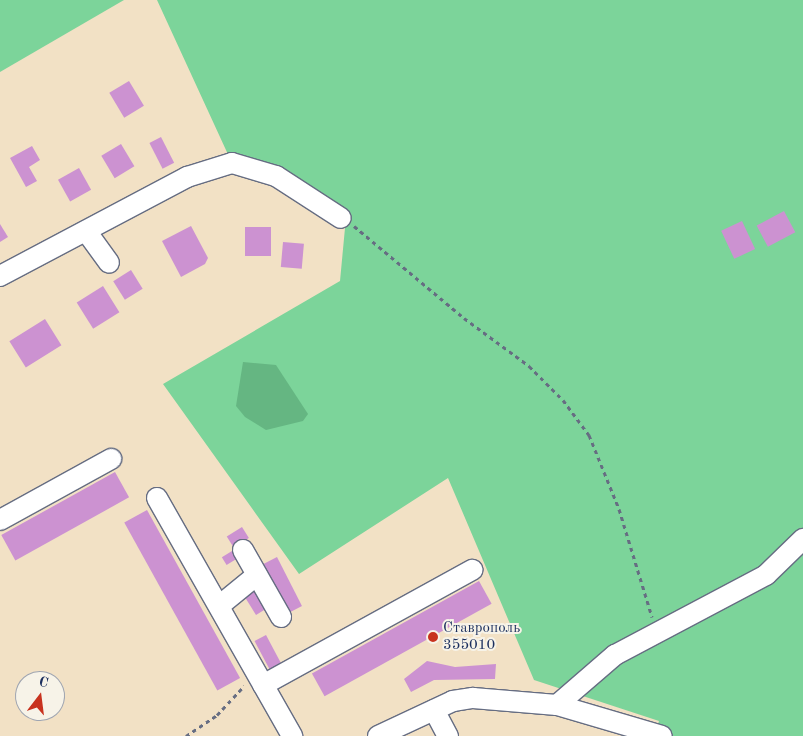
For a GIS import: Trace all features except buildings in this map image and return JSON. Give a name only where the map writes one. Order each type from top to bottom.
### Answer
[{"type":"street","points":[[0,276],[187,176],[232,163],[276,176],[341,218]]},
{"type":"street","points":[[86,231],[109,264]]},
{"type":"street","points":[[0,520],[111,459]]},
{"type":"street","points":[[157,498],[292,736]]},
{"type":"street","points":[[557,705],[615,655],[766,575],[803,539]]},
{"type":"street","points":[[243,550],[280,617]]},
{"type":"street","points":[[260,679],[472,570]]},
{"type":"street","points":[[219,606],[257,575]]},
{"type":"street","points":[[378,736],[434,710],[473,698],[557,705],[662,736]]},
{"type":"street","points":[[434,710],[448,736]]},
{"type":"path","points":[[341,218],[529,366],[563,400],[589,435],[619,509],[656,632]]},
{"type":"path","points":[[186,736],[217,715],[260,679]]},
{"type":"green space","points":[[0,0],[124,0],[0,72]]},
{"type":"green space","points":[[157,0],[803,0],[803,736],[654,736],[659,721],[534,680],[448,478],[299,574],[163,384],[340,281],[345,228],[269,180],[237,174]],"holes":[[[275,365],[289,390],[307,415],[252,418]]]},
{"type":"green space","points":[[243,362],[276,365],[308,414],[303,421],[266,430],[245,417],[236,406]]},
{"type":"place","name":"Ставрополь 355010","points":[[433,637]]}]
